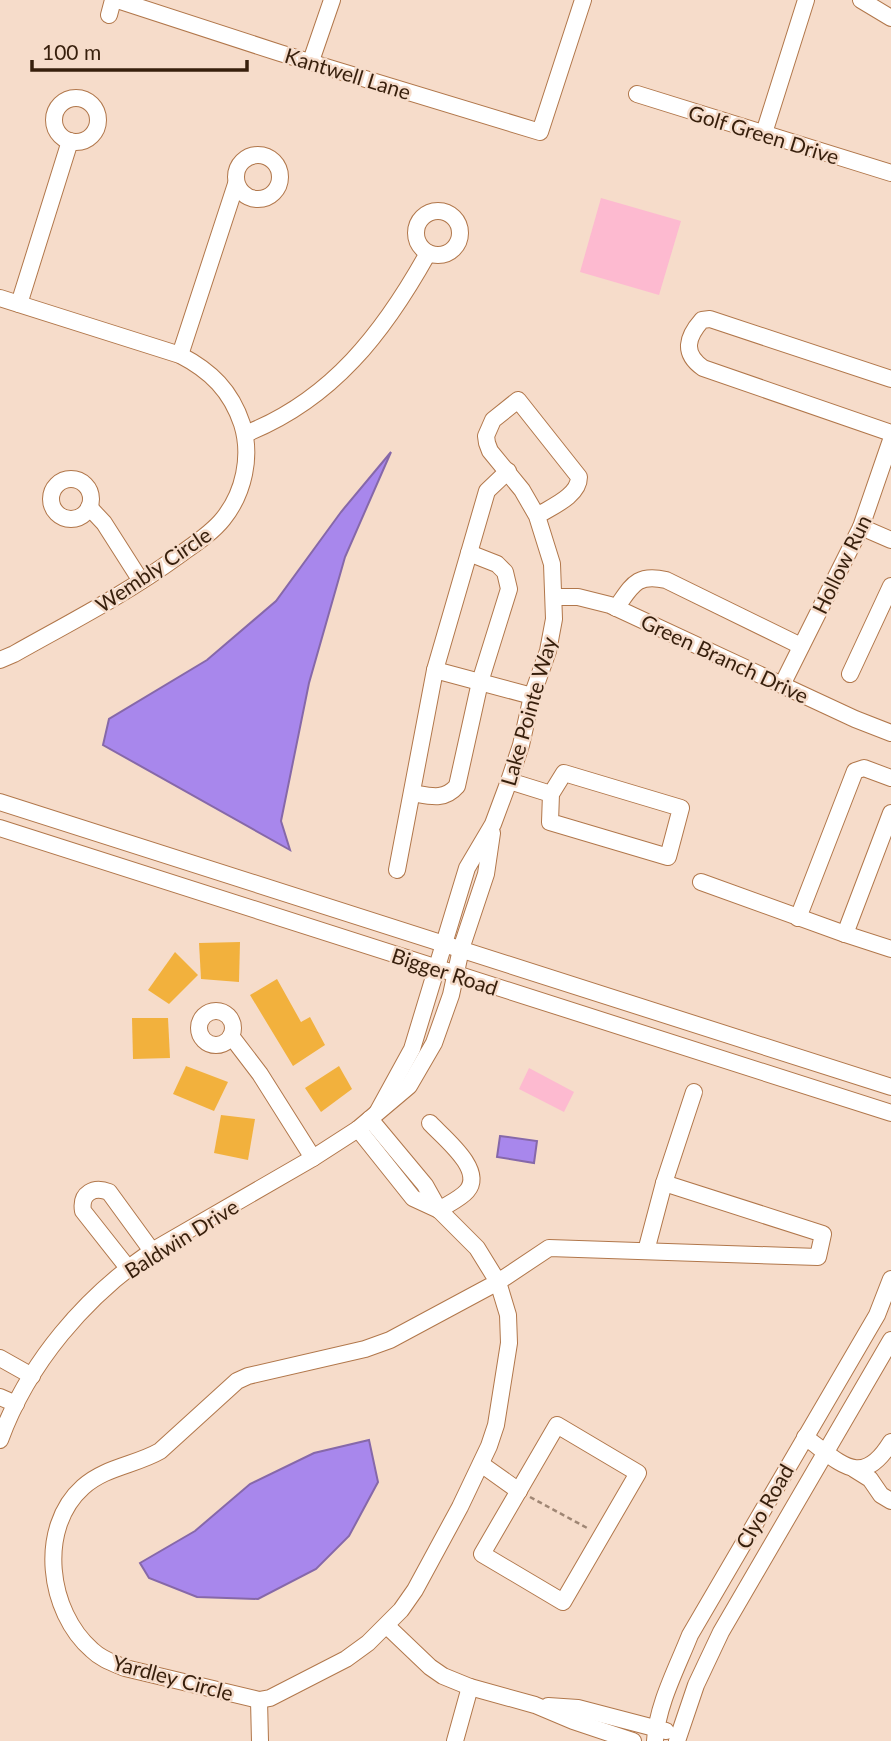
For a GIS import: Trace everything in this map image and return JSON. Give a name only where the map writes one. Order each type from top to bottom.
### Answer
[{"type":"street","points":[[311,61],[332,0]]},
{"type":"street","points":[[764,132],[806,0]]},
{"type":"street","points":[[861,0],[891,18]]},
{"type":"street","name":"Kantwell Lane","points":[[113,5],[311,61],[540,132],[578,2]]},
{"type":"street","name":"Golf Green Drive","points":[[637,94],[891,173]]},
{"type":"street","points":[[19,304],[70,141]]},
{"type":"street","points":[[180,355],[236,184]]},
{"type":"street","points":[[245,434],[288,412],[346,368],[387,322],[428,253]]},
{"type":"street","name":"Wembly Circle","points":[[0,298],[180,355],[200,365],[217,380],[238,412],[245,434],[247,455],[245,472],[233,504],[211,532],[118,597],[0,660]]},
{"type":"street","points":[[891,379],[710,319],[702,320],[690,336],[688,345],[693,361],[703,368],[891,433]]},
{"type":"street","name":"Lake Pointe Way","points":[[444,944],[467,868],[493,824],[509,781],[532,696],[548,651],[554,619],[552,564],[537,516],[486,443],[488,427],[518,400],[579,477],[579,484],[573,492],[537,516]]},
{"type":"street","name":"Hollow Run","points":[[782,685],[861,527],[891,440]]},
{"type":"street","points":[[397,870],[435,670],[486,491],[508,471]]},
{"type":"street","points":[[89,507],[104,523],[141,581]]},
{"type":"street","points":[[861,527],[891,540]]},
{"type":"street","points":[[412,793],[443,797],[457,786],[480,682],[509,589],[505,572],[497,564],[469,553]]},
{"type":"street","points":[[616,608],[634,583],[643,578],[666,580],[801,646]]},
{"type":"street","points":[[850,674],[891,586]]},
{"type":"street","name":"Green Branch Drive","points":[[555,597],[592,600],[616,608],[891,733]]},
{"type":"street","points":[[435,670],[532,696]]},
{"type":"street","points":[[798,918],[855,771],[864,768],[891,778]]},
{"type":"street","points":[[564,773],[681,808],[668,857],[550,822],[551,794],[564,773]]},
{"type":"street","points":[[509,781],[551,794]]},
{"type":"street","name":"Bigger Road","points":[[0,802],[891,1087]]},
{"type":"street","points":[[845,934],[891,813]]},
{"type":"street","name":"Lake Pointe Way","points":[[455,974],[486,874],[493,824]]},
{"type":"street","name":"Bigger Road","points":[[0,828],[891,1113]]},
{"type":"street","points":[[701,883],[891,949]]},
{"type":"street","name":"Baldwin Drive","points":[[369,1120],[412,1049],[444,944]]},
{"type":"street","name":"Baldwin Drive","points":[[0,1440],[32,1376],[68,1325],[88,1303],[128,1268],[152,1251],[313,1158],[369,1120],[409,1086],[434,1044],[451,995],[455,974]]},
{"type":"street","points":[[231,1036],[260,1074],[313,1158]]},
{"type":"street","points":[[646,1251],[664,1183],[694,1092]]},
{"type":"street","name":"Yardley Circle","points":[[369,1120],[425,1185],[439,1210],[477,1248],[498,1282],[508,1315],[509,1343],[496,1425],[481,1464],[415,1590],[387,1626],[346,1659],[270,1698],[259,1700],[125,1668],[93,1652],[80,1638],[64,1606],[54,1576],[53,1541],[59,1520],[70,1502],[95,1478],[160,1451],[237,1381],[248,1376],[365,1349],[390,1340],[498,1282]]},
{"type":"street","points":[[430,1123],[463,1159],[472,1171],[473,1179],[462,1196],[439,1210]]},
{"type":"street","points":[[498,1282],[549,1248],[818,1257],[823,1234],[664,1183]]},
{"type":"street","points":[[128,1268],[83,1211],[84,1198],[89,1191],[101,1188],[109,1192],[152,1251]]},
{"type":"street","name":"Clyo Road","points":[[655,1735],[690,1635],[877,1315],[891,1279]]},
{"type":"street","name":"Clyo Road","points":[[678,1737],[696,1685],[721,1632],[891,1340]]},
{"type":"street","points":[[0,1358],[32,1376]]},
{"type":"street","points":[[0,1397],[16,1404]]},
{"type":"street","points":[[557,1425],[638,1473],[563,1602],[482,1554],[519,1490],[557,1425]]},
{"type":"street","points":[[804,1437],[838,1462],[870,1479],[881,1495],[891,1501]]},
{"type":"street","points":[[854,1469],[864,1468],[880,1460],[890,1445]]},
{"type":"street","points":[[481,1464],[519,1490]]},
{"type":"street","points":[[387,1626],[443,1676],[470,1687],[535,1705],[633,1741]]},
{"type":"street","points":[[455,1741],[470,1687]]},
{"type":"street","points":[[259,1700],[260,1741]]},
{"type":"street","points":[[535,1705],[578,1708],[655,1735],[678,1737]]},
{"type":"path","points":[[519,1490],[601,1536]]},
{"type":"shaded area","points":[[601,198],[681,221],[659,295],[580,272]]},
{"type":"shaded area","points":[[391,452],[345,557],[309,683],[281,821],[290,850],[103,745],[109,719],[207,660],[276,601],[341,512]]},
{"type":"shaded area","points":[[529,1068],[574,1092],[564,1112],[519,1089]]},
{"type":"shaded area","points":[[500,1136],[537,1141],[534,1163],[497,1157]]},
{"type":"shaded area","points":[[369,1440],[378,1482],[349,1536],[316,1569],[258,1599],[197,1597],[149,1578],[140,1563],[195,1531],[250,1484],[314,1453]]},
{"type":"building","points":[[240,942],[239,982],[201,979],[199,943]]},
{"type":"building","points":[[175,952],[198,975],[169,1004],[148,990]]},
{"type":"building","points":[[277,979],[301,1022],[310,1017],[325,1045],[293,1066],[250,995]]},
{"type":"building","points":[[132,1018],[168,1018],[170,1058],[133,1059]]},
{"type":"building","points":[[186,1066],[228,1082],[214,1111],[173,1094]]},
{"type":"building","points":[[339,1066],[352,1089],[321,1112],[305,1088]]},
{"type":"building","points":[[221,1115],[255,1119],[248,1160],[214,1153]]}]
